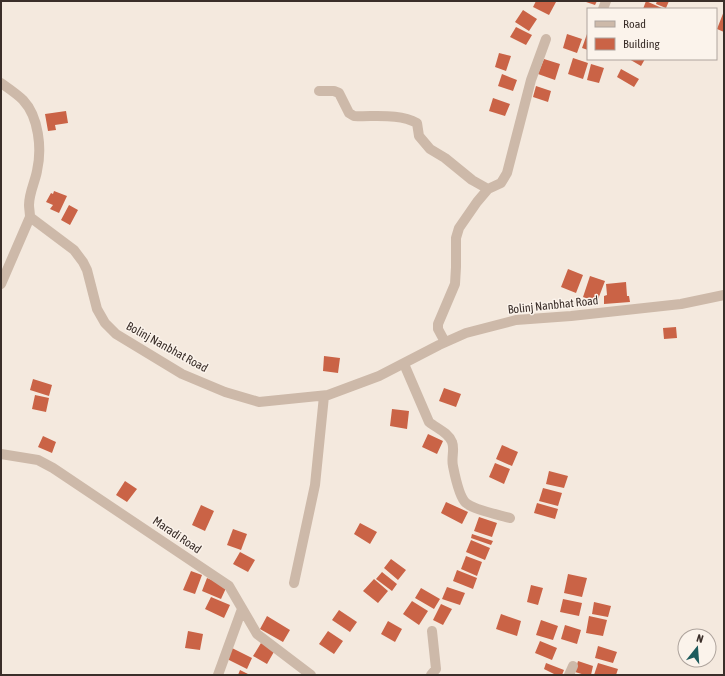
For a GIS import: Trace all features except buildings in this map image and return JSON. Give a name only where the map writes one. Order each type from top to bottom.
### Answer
[{"type":"street","points":[[445,342],[438,329],[438,324],[454,284],[457,233],[477,202],[488,189],[501,183],[507,173],[531,80],[546,39]]},
{"type":"street","points":[[1,83],[23,100],[29,108],[38,134],[37,170],[29,205],[30,217],[1,284]]},
{"type":"street","points":[[319,91],[334,91],[339,93],[349,113],[354,116],[400,117],[417,123],[419,136],[430,149],[445,158],[472,180],[488,189]]},
{"type":"street","name":"Bolinj Nanbhat Road","points":[[30,217],[74,250],[83,262],[87,270],[97,309],[105,323],[116,334],[182,374],[225,392],[260,402],[324,396],[356,386],[466,333],[516,320],[571,316],[681,304],[724,295]]},
{"type":"street","points":[[404,364],[429,422],[448,436],[452,442],[452,465],[461,497],[467,504],[510,518]]},
{"type":"street","points":[[294,583],[315,485],[324,396]]},
{"type":"street","name":"Maradi Road","points":[[1,454],[38,460],[53,468],[229,586],[257,634],[311,675]]},
{"type":"street","points":[[218,675],[242,608]]},
{"type":"street","points":[[432,631],[436,669],[432,675]]}]
